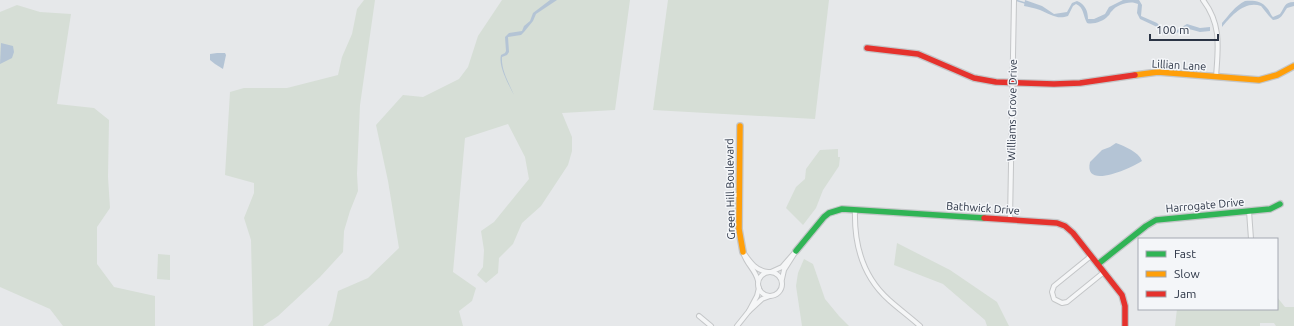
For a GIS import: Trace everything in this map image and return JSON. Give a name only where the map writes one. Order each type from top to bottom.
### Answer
[{"type":"street","name":"Williams Grove Drive","points":[[1010,220],[1014,0]]},
{"type":"street","points":[[1203,0],[1213,17],[1218,35],[1216,77]]},
{"type":"street","name":"Lillian Lane","points":[[867,48],[918,54],[979,79],[1013,83],[1080,83],[1158,72],[1259,80],[1269,78],[1294,66]]},
{"type":"street","name":"Green Hill Boulevard","points":[[740,126],[739,236],[747,262],[757,276],[759,285]]},
{"type":"street","points":[[731,195],[739,195]]},
{"type":"street","name":"Harrogate Drive","points":[[1098,264],[1146,226],[1156,220],[1273,209],[1280,204]]},
{"type":"street","name":"Bathwick Drive","points":[[770,272],[782,267],[827,214],[839,210],[1053,222],[1062,225],[1073,233],[1122,295],[1126,304],[1127,312],[1125,326]]},
{"type":"street","points":[[855,210],[854,230],[857,245],[862,263],[868,274],[885,297],[920,326]]},
{"type":"street","points":[[1249,211],[1251,238]]},
{"type":"street","name":"Bathwick Drive","points":[[782,282],[783,271],[796,251]]},
{"type":"street","name":"Green Hill Boulevard","points":[[743,252],[756,268],[770,272]]},
{"type":"street","points":[[1091,256],[1056,284],[1052,292],[1054,299],[1062,303],[1067,302],[1104,272]]},
{"type":"street","points":[[737,326],[749,311],[762,299],[780,292],[782,282],[778,274],[770,272],[761,276],[757,296],[749,311]]},
{"type":"street","points":[[759,285],[763,293],[773,295]]},
{"type":"street","points":[[699,316],[711,326]]},
{"type":"shaded area","points":[[364,0],[375,0],[360,105],[357,174],[358,191],[344,231],[343,252],[320,277],[278,316],[263,326],[253,326],[251,240],[244,218],[254,193],[254,183],[225,175],[230,92],[244,88],[287,88],[338,75],[342,57],[352,34],[357,9]]},
{"type":"shaded area","points":[[502,0],[630,0],[615,110],[562,113],[572,137],[572,151],[568,165],[541,206],[522,223],[513,244],[499,258],[498,273],[486,283],[477,275],[483,267],[484,250],[481,231],[494,222],[529,179],[525,157],[508,124],[465,138],[453,272],[476,288],[472,301],[459,311],[463,326],[328,326],[332,320],[338,291],[368,278],[399,248],[388,181],[376,125],[403,95],[423,97],[459,79],[468,67],[478,36]]},
{"type":"shaded area","points":[[668,0],[829,0],[815,119],[653,110]]},
{"type":"shaded area","points":[[17,5],[40,12],[71,14],[57,104],[94,108],[109,120],[108,177],[110,208],[97,227],[97,264],[114,287],[155,296],[155,326],[63,326],[50,309],[0,287],[0,12]]},
{"type":"shaded area","points":[[838,149],[838,157],[840,157],[839,166],[823,190],[816,208],[803,225],[786,208],[796,187],[805,179],[806,169],[820,150]]},
{"type":"shaded area","points":[[897,243],[950,270],[997,302],[1009,326],[987,326],[985,320],[943,284],[894,265]]},
{"type":"shaded area","points":[[158,254],[170,255],[170,280],[157,279]]},
{"type":"shaded area","points":[[804,259],[813,264],[825,299],[849,326],[802,326],[796,286],[798,273]]},
{"type":"shaded area","points":[[1278,298],[1285,307],[1294,307],[1294,326],[1276,326],[1274,323],[1260,323],[1260,326],[1175,326],[1177,310],[1278,310]]},
{"type":"water","points":[[550,0],[557,0],[536,14],[533,21],[521,35],[508,37],[509,52],[507,55],[502,57],[502,62],[514,95],[504,75],[500,59],[501,55],[506,51],[505,37],[509,33],[522,31],[524,26],[530,21],[533,13]]},
{"type":"water","points":[[1025,0],[1042,6],[1054,14],[1067,12],[1072,3],[1077,1],[1086,8],[1088,19],[1094,19],[1105,14],[1109,7],[1123,0],[1139,0],[1142,5],[1141,16],[1157,23],[1166,32],[1177,30],[1187,24],[1200,28],[1210,27],[1210,31],[1200,32],[1189,29],[1173,34],[1163,34],[1155,26],[1140,19],[1137,13],[1138,4],[1132,2],[1114,9],[1109,16],[1098,22],[1087,23],[1079,5],[1076,4],[1073,6],[1068,16],[1060,17],[1024,6]]},
{"type":"water","points":[[1245,1],[1260,2],[1268,9],[1273,17],[1280,14],[1285,5],[1288,3],[1294,2],[1294,6],[1287,8],[1280,18],[1273,20],[1261,6],[1249,5],[1234,14],[1222,27],[1222,23],[1238,5]]},
{"type":"water","points":[[1,43],[13,46],[14,52],[12,58],[0,64]]},
{"type":"water","points":[[225,53],[226,55],[223,69],[210,60],[210,54]]},
{"type":"water","points":[[1116,143],[1135,152],[1142,161],[1120,172],[1110,175],[1094,175],[1090,171],[1090,162],[1102,150]]},
{"type":"waterway","points":[[1015,0],[1025,3]]},
{"type":"traffic: fast","points":[[1098,264],[1146,226],[1156,220],[1270,209],[1280,204]]},
{"type":"traffic: fast","points":[[796,251],[824,217],[829,213],[842,209],[984,218]]},
{"type":"traffic: slow","points":[[1135,75],[1158,72],[1259,80],[1277,75],[1294,66]]},
{"type":"traffic: slow","points":[[740,126],[739,229],[743,252]]},
{"type":"traffic: jam","points":[[867,48],[918,54],[974,78],[996,82],[1054,84],[1080,83],[1135,75]]},
{"type":"traffic: jam","points":[[984,218],[1057,223],[1065,226],[1073,233],[1122,295],[1125,306],[1125,326]]}]
